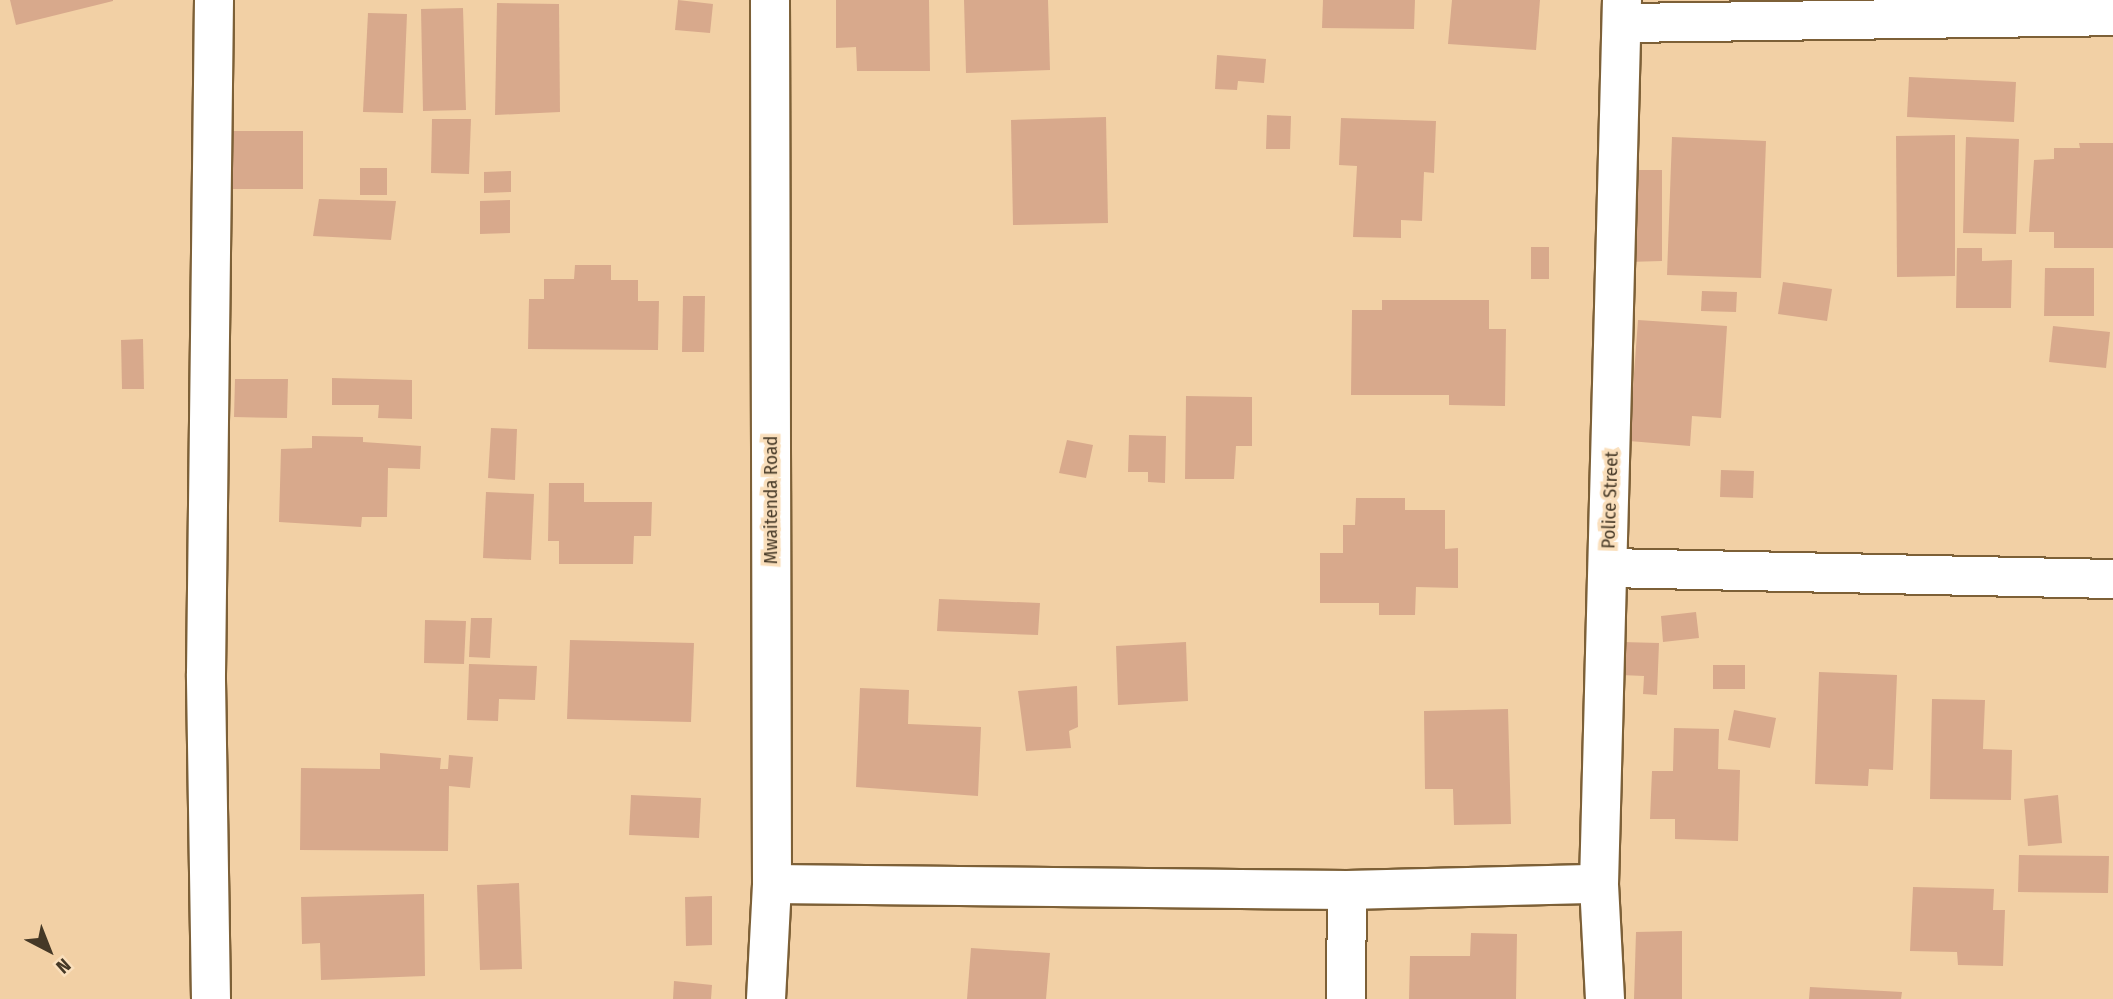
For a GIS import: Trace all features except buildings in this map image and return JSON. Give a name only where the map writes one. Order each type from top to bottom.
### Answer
[{"type":"street","points":[[211,999],[206,674],[214,0]]},
{"type":"street","name":"Mwaitenda Road","points":[[766,999],[772,884],[770,0]]},
{"type":"street","points":[[1623,11],[2113,16]]},
{"type":"street","name":"Police Street","points":[[1605,999],[1599,884],[1623,11]]},
{"type":"street","points":[[1608,569],[2113,579]]},
{"type":"street","points":[[772,884],[1347,890],[1599,884]]},
{"type":"street","points":[[1346,999],[1347,890]]}]
